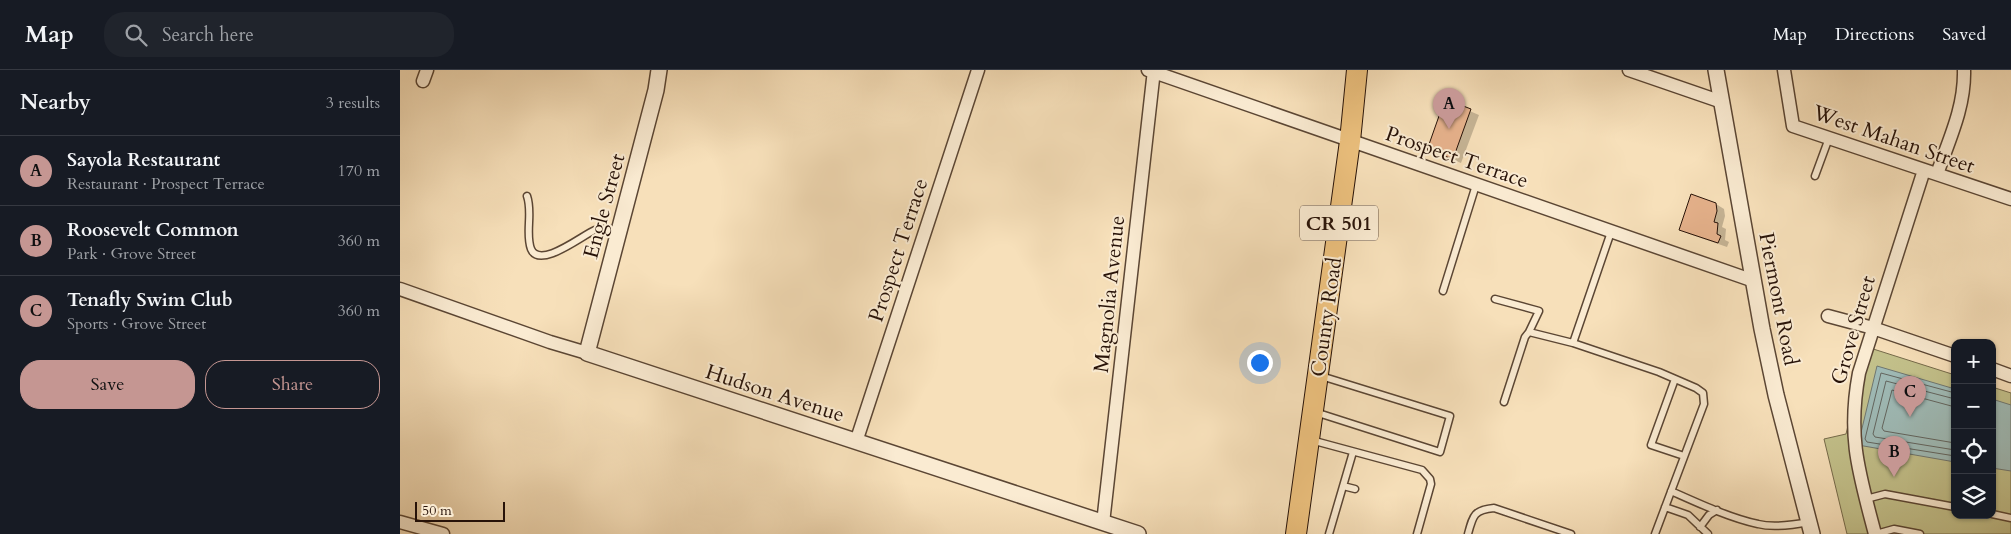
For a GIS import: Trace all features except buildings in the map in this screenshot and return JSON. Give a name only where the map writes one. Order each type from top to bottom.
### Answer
[{"type":"main road","name":"County Road","points":[[1296,534],[1350,141],[1357,70]]},
{"type":"street","name":"Engle Street","points":[[587,353],[660,70]]},
{"type":"street","name":"Prospect Terrace","points":[[856,442],[978,70]]},
{"type":"street","points":[[1628,70],[1722,102]]},
{"type":"street","name":"Piermont Road","points":[[1716,70],[1776,395],[1810,528]]},
{"type":"street","name":"West Mahan Street","points":[[1784,70],[1793,126],[2011,199]]},
{"type":"street","points":[[1937,174],[1962,104],[1964,70]]},
{"type":"street","name":"Prospect Terrace","points":[[1152,71],[1476,186],[1754,281]]},
{"type":"street","name":"Magnolia Avenue","points":[[1103,523],[1152,71]]},
{"type":"street","name":"Grove Street","points":[[1876,534],[1858,469],[1853,423],[1854,398],[1859,373],[1924,170]]},
{"type":"street","name":"Hudson Avenue","points":[[400,289],[550,342],[1138,534]]},
{"type":"street","points":[[1828,316],[1873,328],[1951,355]]},
{"type":"street","points":[[1996,370],[2011,376]]},
{"type":"street","points":[[400,522],[443,534]]},
{"type":"lane","points":[[1815,176],[1829,138]]},
{"type":"lane","points":[[1443,291],[1476,186]]},
{"type":"lane","points":[[527,196],[530,204],[530,240],[535,255],[550,254],[596,230],[620,230]]},
{"type":"lane","points":[[1572,343],[1611,232]]},
{"type":"lane","points":[[1495,299],[1539,311],[1525,337],[1504,402]]},
{"type":"lane","points":[[1529,332],[1572,343],[1675,379],[1703,393],[1704,404],[1655,534]]},
{"type":"lane","points":[[1313,412],[1440,452],[1450,416],[1318,375]]},
{"type":"lane","points":[[1675,379],[1651,445],[1684,456]]},
{"type":"lane","points":[[1310,440],[1415,468],[1426,474],[1430,479],[1430,490],[1417,534]]},
{"type":"lane","points":[[1330,534],[1353,452]]},
{"type":"lane","points":[[1343,486],[1356,489]]},
{"type":"lane","points":[[1671,491],[1717,510],[1759,524],[1810,528]]},
{"type":"lane","points":[[1866,499],[1885,494],[1951,506]]},
{"type":"lane","points":[[1468,534],[1476,512],[1482,509],[1494,508],[1571,534]]},
{"type":"lane","points":[[1665,508],[1688,516],[1708,534]]},
{"type":"lane","points":[[1700,527],[1709,515],[1717,510]]},
{"type":"lane","points":[[1996,515],[2011,518]]},
{"type":"lane","points":[[1876,534],[1894,529],[1920,534]]},
{"type":"shaded area","points":[[1867,347],[1951,374],[1951,519],[1996,519],[1996,388],[2011,393],[2011,534],[1847,534],[1824,439],[1846,434]]},
{"type":"water","points":[[1877,366],[1951,388],[1951,461],[1858,445]]},
{"type":"water","points":[[1996,400],[2011,405],[2011,471],[1996,469]]},
{"type":"place","name":"Sayola Restaurant","points":[[1449,129]]},
{"type":"place","name":"Tenafly Swim Club","points":[[1910,417]]},
{"type":"place","name":"Roosevelt Common","points":[[1894,477]]}]
